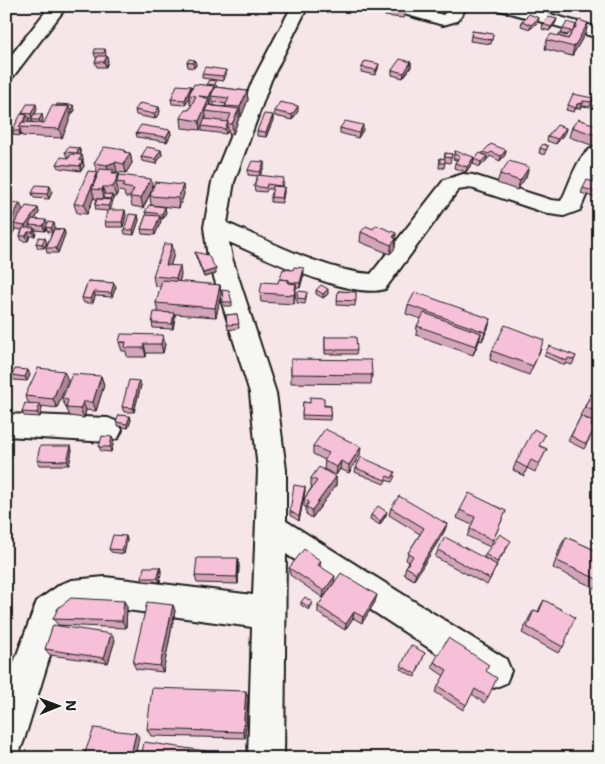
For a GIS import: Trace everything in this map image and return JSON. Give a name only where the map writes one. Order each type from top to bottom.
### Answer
[{"type":"street","points":[[6,74],[13,57],[59,6]]},
{"type":"street","points":[[266,758],[272,470],[263,393],[220,258],[215,227],[223,182],[259,89],[300,6]]},
{"type":"street","points":[[392,6],[444,20],[454,16],[460,6]]},
{"type":"street","points":[[502,6],[599,33]]},
{"type":"street","points":[[215,227],[285,258],[351,281],[377,283],[451,185],[463,181],[473,182],[549,207],[564,209],[572,205],[579,180],[599,151]]},
{"type":"street","points":[[6,425],[108,430]]},
{"type":"street","points":[[271,528],[494,671]]},
{"type":"street","points":[[6,740],[34,649],[48,612],[72,596],[105,592],[269,613]]},
{"type":"building","points":[[377,6],[385,6],[384,9],[376,8]]},
{"type":"building","points":[[386,6],[405,8],[404,13],[385,11]]},
{"type":"building","points":[[529,14],[539,18],[531,25],[522,21]]},
{"type":"building","points":[[549,17],[557,19],[551,27],[543,24]]},
{"type":"building","points":[[579,20],[588,23],[574,47],[547,40],[551,34],[568,39]]},
{"type":"building","points":[[567,22],[577,25],[568,39],[558,36],[559,34],[567,36],[571,31],[563,29]]},
{"type":"building","points":[[472,31],[493,34],[492,40],[471,36]]},
{"type":"building","points":[[95,49],[105,49],[104,53],[94,53]]},
{"type":"building","points":[[98,56],[107,56],[104,62],[95,62]]},
{"type":"building","points":[[189,59],[195,60],[193,63],[187,62]]},
{"type":"building","points":[[400,59],[411,62],[404,73],[392,70]]},
{"type":"building","points":[[365,61],[379,64],[376,70],[362,67]]},
{"type":"building","points":[[205,67],[226,70],[223,76],[202,74]]},
{"type":"building","points":[[209,80],[216,81],[215,85],[207,84]]},
{"type":"building","points":[[194,84],[214,86],[209,97],[199,96],[209,99],[199,121],[181,118],[185,110],[189,110],[196,96],[189,95]]},
{"type":"building","points":[[177,85],[191,86],[185,100],[171,99]]},
{"type":"building","points":[[215,87],[247,91],[240,107],[225,106],[229,98],[211,96]]},
{"type":"building","points":[[573,94],[593,98],[592,102],[583,101],[583,103],[577,104],[576,108],[568,105]]},
{"type":"building","points":[[215,102],[226,104],[225,107],[213,106]]},
{"type":"building","points":[[280,102],[298,106],[292,115],[274,111]]},
{"type":"building","points":[[140,103],[159,107],[154,114],[135,110]]},
{"type":"building","points":[[27,104],[36,104],[31,114],[22,113]]},
{"type":"building","points":[[57,104],[73,105],[72,109],[69,109],[69,106],[56,106]]},
{"type":"building","points":[[208,105],[239,109],[232,124],[227,124],[231,114],[205,111]]},
{"type":"building","points":[[52,106],[69,106],[59,129],[19,127],[22,122],[44,123]]},
{"type":"building","points":[[21,114],[27,115],[19,127],[19,131],[12,131]]},
{"type":"building","points":[[34,114],[42,114],[39,120],[31,120]]},
{"type":"building","points":[[264,114],[273,115],[266,132],[257,131]]},
{"type":"building","points":[[205,119],[228,122],[225,129],[202,126]]},
{"type":"building","points":[[578,119],[599,126],[598,136],[572,127]]},
{"type":"building","points":[[345,121],[363,125],[359,133],[340,128]]},
{"type":"building","points":[[141,125],[170,130],[166,137],[136,133]]},
{"type":"building","points":[[557,125],[566,128],[558,139],[548,136]]},
{"type":"building","points":[[491,144],[506,150],[501,156],[491,152],[489,154],[483,152]]},
{"type":"building","points":[[543,144],[548,146],[546,150],[540,148]]},
{"type":"building","points":[[68,147],[79,148],[77,153],[65,152]]},
{"type":"building","points":[[104,147],[125,150],[124,152],[130,153],[124,164],[115,162],[107,165],[94,163]]},
{"type":"building","points":[[147,147],[161,150],[155,159],[141,157]]},
{"type":"building","points":[[455,151],[474,157],[467,167],[455,163],[460,156],[454,154]]},
{"type":"building","points":[[445,153],[452,154],[451,158],[445,157]]},
{"type":"building","points":[[480,153],[487,156],[481,162],[474,159]]},
{"type":"building","points":[[71,154],[82,155],[79,160],[82,161],[80,166],[57,164],[61,157],[69,158]]},
{"type":"building","points":[[440,158],[445,159],[445,163],[440,163]]},
{"type":"building","points":[[252,161],[264,162],[260,172],[248,170]]},
{"type":"building","points":[[509,161],[529,167],[520,181],[500,174]]},
{"type":"building","points":[[100,169],[114,170],[112,173],[119,173],[113,187],[103,187],[102,190],[92,189]]},
{"type":"building","points":[[88,171],[98,172],[84,204],[74,204]]},
{"type":"building","points":[[120,175],[151,179],[141,198],[130,197],[134,189],[123,187],[125,183],[116,182]]},
{"type":"building","points":[[258,175],[284,178],[281,186],[267,184],[266,188],[254,186]]},
{"type":"building","points":[[587,180],[599,184],[599,193],[583,188]]},
{"type":"building","points":[[155,182],[183,185],[178,198],[150,196]]},
{"type":"building","points":[[36,185],[50,186],[47,194],[32,193]]},
{"type":"building","points":[[273,186],[284,187],[282,198],[271,197]]},
{"type":"building","points":[[104,194],[112,195],[110,199],[103,198]]},
{"type":"building","points":[[97,199],[111,200],[108,206],[95,205]]},
{"type":"building","points":[[8,202],[20,203],[6,230],[6,205]]},
{"type":"building","points":[[149,205],[165,207],[162,214],[145,212]]},
{"type":"building","points":[[26,206],[38,208],[25,226],[14,224]]},
{"type":"building","points":[[108,210],[125,210],[122,222],[105,222]]},
{"type":"building","points":[[129,214],[138,215],[133,230],[124,230]]},
{"type":"building","points":[[146,215],[160,216],[154,230],[141,229]]},
{"type":"building","points":[[32,219],[46,220],[43,226],[29,225]]},
{"type":"building","points":[[48,222],[54,223],[51,228],[46,227]]},
{"type":"building","points":[[376,225],[396,233],[393,237],[396,239],[391,245],[361,232],[366,226],[373,229]]},
{"type":"building","points":[[23,228],[34,228],[33,232],[28,232],[26,236],[20,236]]},
{"type":"building","points":[[54,229],[64,230],[56,248],[46,248]]},
{"type":"building","points":[[39,237],[45,238],[42,244],[36,243]]},
{"type":"building","points":[[164,244],[172,244],[166,265],[180,266],[176,278],[153,276]]},
{"type":"building","points":[[195,252],[208,255],[216,269],[203,273]]},
{"type":"building","points":[[294,267],[304,268],[300,283],[280,279],[283,269],[293,270]]},
{"type":"building","points":[[279,279],[289,280],[288,283],[296,284],[294,295],[260,293],[262,282],[278,283]]},
{"type":"building","points":[[162,280],[220,285],[215,308],[156,303]]},
{"type":"building","points":[[88,281],[114,283],[111,293],[94,292],[91,299],[82,298]]},
{"type":"building","points":[[321,285],[328,289],[323,294],[316,290]]},
{"type":"building","points":[[222,290],[229,291],[232,302],[223,302]]},
{"type":"building","points":[[298,291],[307,292],[305,299],[297,298]]},
{"type":"building","points":[[338,291],[356,292],[356,301],[337,300]]},
{"type":"building","points":[[415,292],[491,319],[485,332],[408,305]]},
{"type":"building","points":[[154,312],[174,313],[172,324],[152,323]]},
{"type":"building","points":[[424,313],[481,333],[476,346],[417,326]]},
{"type":"building","points":[[237,314],[239,324],[227,325],[226,315]]},
{"type":"building","points":[[505,325],[544,340],[533,366],[492,351]]},
{"type":"building","points":[[121,334],[163,335],[161,344],[144,344],[144,348],[125,348],[126,342],[119,342]]},
{"type":"building","points":[[325,337],[356,337],[357,350],[325,350]]},
{"type":"building","points":[[549,346],[576,356],[574,360],[568,358],[567,361],[546,352]]},
{"type":"building","points":[[291,359],[371,360],[372,375],[291,374]]},
{"type":"building","points":[[38,368],[64,371],[53,399],[25,396]]},
{"type":"building","points":[[15,369],[28,370],[25,377],[12,375]]},
{"type":"building","points":[[72,374],[101,376],[93,402],[83,402],[80,409],[66,408],[68,400],[62,399]]},
{"type":"building","points":[[129,380],[139,381],[133,408],[122,407]]},
{"type":"building","points":[[591,394],[599,398],[599,413],[585,407]]},
{"type":"building","points":[[310,397],[324,398],[324,406],[331,406],[330,416],[302,415],[303,402],[310,403]]},
{"type":"building","points":[[25,403],[40,404],[37,413],[22,412]]},
{"type":"building","points":[[119,415],[130,416],[127,424],[116,422]]},
{"type":"building","points":[[581,416],[593,422],[591,426],[595,428],[586,444],[571,436]]},
{"type":"building","points":[[325,429],[361,447],[349,465],[341,461],[337,467],[324,461],[329,453],[313,446]]},
{"type":"building","points":[[534,429],[545,435],[539,446],[547,449],[539,464],[531,460],[527,468],[516,462]]},
{"type":"building","points":[[102,436],[112,437],[110,447],[99,447]]},
{"type":"building","points":[[40,446],[71,446],[67,461],[37,460]]},
{"type":"building","points":[[361,457],[395,472],[392,478],[387,476],[385,480],[356,468]]},
{"type":"building","points":[[319,467],[336,477],[312,510],[306,507],[309,502],[304,499],[317,481],[311,478]]},
{"type":"building","points":[[294,485],[305,487],[299,517],[290,511]]},
{"type":"building","points":[[469,493],[506,511],[493,540],[470,529],[475,517],[460,510]]},
{"type":"building","points":[[399,496],[447,524],[416,573],[406,567],[413,556],[408,553],[424,528],[391,508]]},
{"type":"building","points":[[378,506],[387,512],[380,521],[371,515]]},
{"type":"building","points":[[500,534],[511,541],[497,562],[485,554]]},
{"type":"building","points":[[113,535],[126,536],[122,550],[109,549]]},
{"type":"building","points":[[445,537],[497,565],[490,579],[438,550]]},
{"type":"building","points":[[566,537],[599,552],[599,580],[557,561]]},
{"type":"building","points":[[304,549],[321,561],[318,565],[335,576],[324,591],[289,568]]},
{"type":"building","points":[[197,558],[238,558],[237,577],[195,576]]},
{"type":"building","points":[[144,567],[160,567],[158,578],[142,578]]},
{"type":"building","points":[[341,573],[377,595],[363,617],[354,612],[346,624],[318,606]]},
{"type":"building","points":[[305,597],[312,602],[309,607],[301,602]]},
{"type":"building","points":[[71,598],[124,601],[122,621],[53,619],[58,608]]},
{"type":"building","points":[[544,600],[575,617],[563,647],[527,627],[534,610],[539,612]]},
{"type":"building","points":[[147,602],[173,605],[160,666],[133,663]]},
{"type":"building","points":[[53,625],[111,634],[104,658],[45,649]]},
{"type":"building","points":[[448,638],[489,665],[486,671],[497,678],[488,697],[475,689],[466,705],[438,686],[447,670],[434,662]]},
{"type":"building","points":[[411,645],[425,653],[416,674],[401,666]]},
{"type":"building","points":[[152,688],[246,691],[243,732],[147,729]]},
{"type":"building","points":[[94,728],[136,733],[130,758],[83,758]]},
{"type":"building","points":[[144,742],[232,755],[231,758],[141,758]]}]
